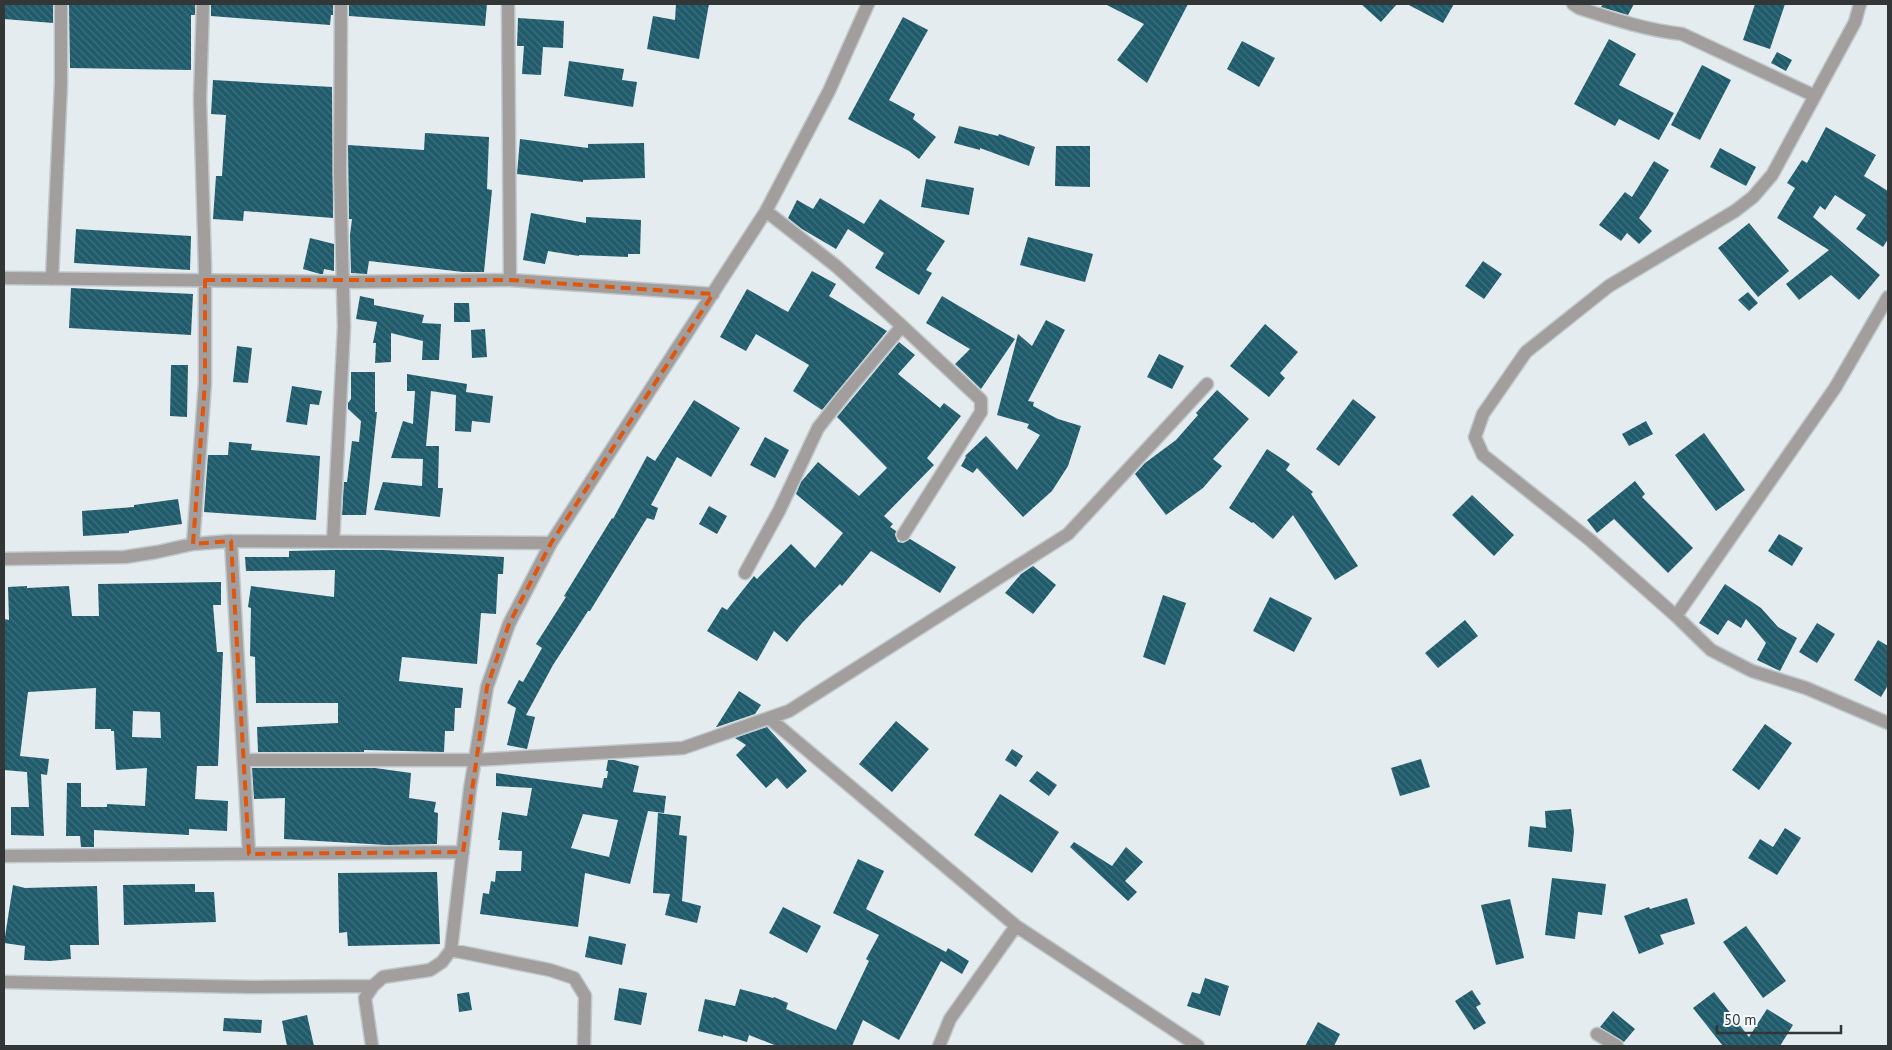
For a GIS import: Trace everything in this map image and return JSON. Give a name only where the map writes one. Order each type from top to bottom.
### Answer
[{"type":"street","points":[[52,279],[61,84],[61,4]]},
{"type":"street","points":[[193,544],[205,383],[205,280],[200,99],[203,4]]},
{"type":"street","points":[[333,542],[344,327],[340,174],[341,4]]},
{"type":"street","points":[[508,4],[510,280]]},
{"type":"street","points":[[372,1046],[365,998],[372,986],[383,977],[430,970],[442,962],[451,950],[474,760],[487,687],[509,624],[551,543],[766,211],[829,91],[868,4]]},
{"type":"street","points":[[1573,4],[1579,8],[1625,23],[1682,34],[1815,96]]},
{"type":"street","points":[[1860,4],[1855,22],[1772,175],[1753,197],[1735,211],[1609,286],[1526,352],[1482,414],[1474,437],[1483,455],[1590,540],[1676,616],[1711,650],[1752,671],[1806,688],[1888,723]]},
{"type":"street","points":[[766,211],[836,266],[981,400],[980,412],[903,535]]},
{"type":"street","points":[[4,278],[342,282],[510,280],[713,294]]},
{"type":"street","points":[[1676,616],[1835,388],[1888,297]]},
{"type":"street","points":[[744,573],[779,511],[818,428],[902,326]]},
{"type":"street","points":[[244,760],[474,760],[683,748],[789,711],[1068,534],[1207,384]]},
{"type":"street","points":[[4,559],[125,557],[193,544],[231,541],[551,543]]},
{"type":"street","points":[[231,541],[249,854]]},
{"type":"street","points":[[769,718],[1016,926],[1198,1046]]},
{"type":"street","points":[[4,856],[463,852]]},
{"type":"street","points":[[939,1046],[950,1019],[1016,926]]},
{"type":"street","points":[[451,950],[550,970],[574,978],[585,996],[584,1046]]},
{"type":"street","points":[[4,982],[372,986]]},
{"type":"street","points":[[1597,1034],[1617,1046]]},
{"type":"highlighted area","points":[[205,280],[510,280],[713,294],[551,543],[509,624],[487,687],[463,852],[249,854],[231,541],[193,544],[205,383]]},
{"type":"building","points":[[4,4],[53,4],[53,23],[4,19]]},
{"type":"building","points":[[69,4],[195,4],[195,15],[191,15],[191,70],[70,68]]},
{"type":"building","points":[[211,4],[333,4],[333,15],[331,15],[330,25],[211,16]]},
{"type":"building","points":[[349,4],[487,4],[485,26],[349,16]]},
{"type":"building","points":[[676,4],[709,4],[699,59],[647,49],[653,16],[675,20]]},
{"type":"building","points":[[1105,4],[1188,4],[1147,83],[1117,60],[1144,24]]},
{"type":"building","points":[[1361,4],[1397,4],[1381,22]]},
{"type":"building","points":[[1407,4],[1454,4],[1443,23]]},
{"type":"building","points":[[1603,4],[1634,4],[1628,15],[1601,7]]},
{"type":"building","points":[[1755,4],[1785,4],[1770,49],[1743,40]]},
{"type":"building","points":[[903,17],[928,30],[889,100],[915,114],[913,119],[936,137],[919,159],[909,151],[848,119]]},
{"type":"building","points":[[518,18],[564,21],[563,48],[543,47],[541,75],[522,74],[524,46],[517,46]]},
{"type":"building","points":[[1609,39],[1636,54],[1619,85],[1674,113],[1659,140],[1619,119],[1615,126],[1574,104]]},
{"type":"building","points":[[1242,41],[1275,58],[1259,87],[1227,69]]},
{"type":"building","points":[[1777,52],[1792,60],[1786,71],[1771,63]]},
{"type":"building","points":[[569,61],[624,69],[622,80],[637,82],[633,107],[564,96]]},
{"type":"building","points":[[1702,65],[1731,80],[1700,140],[1671,125]]},
{"type":"building","points":[[213,80],[332,87],[333,218],[244,211],[243,221],[213,219],[216,176],[222,176],[226,115],[211,114]]},
{"type":"building","points":[[959,126],[998,136],[999,134],[1035,147],[1029,166],[980,148],[980,150],[954,143]]},
{"type":"building","points":[[1826,127],[1876,155],[1864,176],[1888,191],[1888,239],[1883,247],[1856,229],[1866,215],[1835,195],[1825,210],[1820,206],[1813,217],[1880,275],[1859,300],[1831,275],[1799,300],[1786,284],[1829,250],[1777,218],[1795,188],[1787,183],[1802,160],[1807,163]]},
{"type":"building","points":[[425,133],[489,137],[487,189],[492,190],[484,272],[463,272],[369,261],[367,274],[351,273],[350,235],[352,219],[349,219],[348,145],[424,150]]},
{"type":"building","points":[[520,139],[588,148],[588,144],[644,143],[645,178],[583,180],[583,182],[517,174]]},
{"type":"building","points":[[1056,146],[1090,146],[1090,187],[1055,186]]},
{"type":"building","points":[[1720,148],[1756,167],[1746,186],[1710,167]]},
{"type":"building","points":[[1654,161],[1669,170],[1639,218],[1652,231],[1639,244],[1627,233],[1621,241],[1599,225],[1625,192],[1632,197]]},
{"type":"building","points":[[926,179],[974,188],[969,215],[921,207]]},
{"type":"building","points":[[820,198],[864,224],[880,199],[945,241],[926,270],[932,273],[919,295],[875,268],[884,253],[848,229],[836,249],[802,229],[788,218],[797,200],[813,209]]},
{"type":"building","points":[[531,213],[586,223],[586,217],[641,220],[640,254],[628,254],[628,257],[579,256],[548,251],[545,264],[523,260]]},
{"type":"building","points":[[1749,223],[1789,271],[1758,297],[1718,248]]},
{"type":"building","points":[[76,229],[191,236],[190,270],[74,263]]},
{"type":"building","points":[[1028,237],[1093,254],[1085,282],[1020,265]]},
{"type":"building","points":[[310,238],[334,244],[334,271],[324,269],[323,274],[320,274],[303,269]]},
{"type":"building","points":[[1483,261],[1502,274],[1484,299],[1465,286]]},
{"type":"building","points":[[812,271],[836,284],[829,296],[887,331],[822,410],[793,391],[809,365],[756,334],[746,351],[720,337],[747,289],[788,312]]},
{"type":"building","points":[[71,288],[193,294],[191,335],[69,328]]},
{"type":"building","points":[[1748,292],[1758,303],[1749,311],[1738,300]]},
{"type":"building","points":[[360,296],[374,299],[374,305],[424,315],[422,323],[441,324],[439,360],[422,360],[423,341],[391,333],[391,362],[375,363],[376,343],[373,343],[377,322],[356,319]]},
{"type":"building","points":[[942,296],[1015,339],[981,389],[955,364],[970,349],[926,323]]},
{"type":"building","points":[[454,303],[469,303],[470,322],[454,322]]},
{"type":"building","points":[[1046,320],[1065,330],[1028,401],[1034,402],[1033,406],[1058,419],[1081,426],[1068,466],[1052,491],[1023,517],[977,468],[973,473],[961,466],[965,456],[986,436],[1017,470],[1040,435],[1027,428],[1029,424],[997,415],[1018,334],[1032,346]]},
{"type":"building","points":[[1265,324],[1298,352],[1280,373],[1285,378],[1269,397],[1230,366]]},
{"type":"building","points":[[485,329],[487,357],[472,358],[471,330]]},
{"type":"building","points":[[899,342],[915,355],[898,374],[940,408],[944,403],[961,416],[927,458],[934,465],[884,516],[893,524],[890,527],[896,531],[895,535],[898,542],[903,543],[910,539],[956,567],[940,593],[871,551],[842,586],[840,584],[802,623],[787,642],[774,631],[757,661],[707,631],[722,607],[727,610],[754,576],[757,579],[791,544],[815,568],[843,533],[796,494],[801,482],[818,462],[859,496],[887,468],[837,417]]},
{"type":"building","points":[[237,346],[252,348],[248,383],[233,382]]},
{"type":"building","points":[[1159,354],[1184,366],[1172,389],[1147,377]]},
{"type":"building","points":[[171,365],[188,365],[187,417],[170,416]]},
{"type":"building","points":[[351,372],[375,372],[375,412],[377,412],[366,515],[342,515],[344,482],[347,482],[352,441],[359,442],[361,421],[348,409],[348,403],[351,399]]},
{"type":"building","points":[[407,374],[467,384],[466,392],[493,396],[490,423],[472,421],[471,432],[455,431],[456,395],[431,391],[426,446],[439,446],[438,488],[443,488],[440,517],[374,510],[383,482],[422,486],[423,459],[391,458],[403,421],[413,424],[415,391],[407,391]]},
{"type":"building","points":[[292,386],[322,391],[319,405],[310,404],[307,425],[286,422]]},
{"type":"building","points":[[1217,390],[1249,419],[1213,459],[1222,466],[1203,488],[1166,515],[1135,474],[1145,463],[1176,440],[1198,415],[1196,413]]},
{"type":"building","points":[[1353,399],[1376,417],[1339,466],[1316,449]]},
{"type":"building","points":[[694,400],[740,428],[711,477],[677,457],[651,505],[658,508],[654,520],[647,518],[590,611],[588,611],[553,665],[526,715],[535,717],[527,749],[507,745],[516,708],[507,703],[519,680],[523,682],[542,648],[536,644],[613,519],[647,456],[655,461]]},
{"type":"building","points":[[1646,421],[1653,434],[1629,446],[1622,434]]},
{"type":"building","points":[[1704,433],[1745,490],[1716,511],[1675,455]]},
{"type":"building","points":[[765,437],[789,450],[775,478],[750,465]]},
{"type":"building","points":[[229,442],[252,444],[251,450],[320,456],[316,520],[204,512],[208,455],[228,455]]},
{"type":"building","points":[[1267,449],[1290,464],[1286,470],[1313,492],[1311,494],[1358,566],[1335,580],[1293,515],[1273,539],[1253,522],[1229,508]]},
{"type":"building","points":[[1635,481],[1645,494],[1642,497],[1693,548],[1668,573],[1614,519],[1597,533],[1587,520]]},
{"type":"building","points":[[1472,495],[1514,535],[1494,556],[1452,515]]},
{"type":"building","points":[[178,499],[182,524],[129,531],[129,533],[83,536],[82,511],[134,507],[134,505]]},
{"type":"building","points":[[709,506],[727,516],[717,534],[699,524]]},
{"type":"building","points":[[1779,534],[1803,548],[1792,566],[1768,551]]},
{"type":"building","points":[[384,550],[504,557],[503,574],[498,574],[496,614],[481,613],[477,664],[402,657],[399,681],[463,688],[461,708],[455,708],[454,731],[445,731],[444,752],[364,750],[364,752],[258,752],[257,727],[338,723],[338,703],[256,703],[255,657],[250,656],[251,608],[248,607],[251,586],[334,597],[335,570],[246,571],[245,557],[289,557],[289,551]]},
{"type":"building","points":[[1033,566],[1056,585],[1033,614],[1005,593],[1021,574]]},
{"type":"building","points":[[221,582],[221,605],[213,605],[217,652],[223,652],[218,766],[197,766],[195,799],[228,801],[227,831],[189,829],[189,835],[94,830],[94,847],[81,847],[80,836],[66,836],[67,783],[81,783],[81,807],[107,807],[107,804],[145,806],[147,768],[116,770],[114,731],[111,731],[111,729],[95,729],[96,688],[28,692],[20,756],[49,759],[47,775],[41,774],[44,836],[11,835],[11,807],[29,807],[27,772],[4,770],[4,619],[9,620],[8,587],[69,586],[72,616],[99,616],[98,584]],"holes":[[[133,711],[160,712],[161,738],[132,737]]]},
{"type":"building","points":[[1725,584],[1761,608],[1778,627],[1797,638],[1780,671],[1757,660],[1766,643],[1746,619],[1741,628],[1728,620],[1718,635],[1699,623]]},
{"type":"building","points":[[1163,595],[1186,603],[1165,665],[1143,657]]},
{"type":"building","points":[[1270,597],[1312,618],[1294,652],[1253,631]]},
{"type":"building","points":[[1465,620],[1478,636],[1438,668],[1425,653]]},
{"type":"building","points":[[1817,623],[1835,634],[1817,663],[1799,652]]},
{"type":"building","points":[[1878,640],[1888,646],[1888,685],[1881,697],[1854,680]]},
{"type":"building","points":[[739,691],[761,705],[755,714],[716,727]]},
{"type":"building","points":[[896,721],[929,749],[892,792],[859,764]]},
{"type":"building","points":[[1765,724],[1792,743],[1759,790],[1732,770]]},
{"type":"building","points":[[767,727],[807,771],[787,789],[777,778],[766,788],[736,755],[746,745],[735,738]]},
{"type":"building","points":[[1012,749],[1023,756],[1016,767],[1005,760]]},
{"type":"building","points":[[1421,759],[1430,787],[1400,796],[1391,768]]},
{"type":"building","points":[[608,760],[639,766],[633,792],[666,796],[664,813],[648,811],[630,884],[585,873],[578,927],[480,914],[483,893],[489,894],[491,881],[495,882],[496,871],[521,871],[522,851],[499,850],[500,840],[498,840],[502,812],[527,816],[532,788],[496,786],[496,773],[602,788],[604,778],[607,778],[608,771],[606,771]],"holes":[[[583,814],[618,820],[609,857],[571,848]]]},
{"type":"building","points":[[252,768],[375,768],[411,773],[409,798],[436,802],[434,812],[438,813],[437,844],[387,845],[284,839],[285,798],[254,799]]},
{"type":"building","points":[[1037,771],[1057,785],[1049,796],[1029,781]]},
{"type":"building","points":[[1000,794],[1059,832],[1032,873],[974,835]]},
{"type":"building","points":[[1571,809],[1574,831],[1572,852],[1528,847],[1530,826],[1546,828],[1545,811]]},
{"type":"building","points":[[658,813],[681,816],[679,835],[687,836],[682,901],[701,906],[697,923],[665,915],[670,894],[653,893]]},
{"type":"building","points":[[1785,828],[1801,838],[1777,875],[1748,858],[1760,839],[1773,847]]},
{"type":"building","points":[[1074,842],[1112,866],[1126,847],[1143,862],[1125,881],[1137,892],[1128,901],[1070,847]]},
{"type":"building","points":[[858,859],[884,871],[866,909],[946,952],[948,948],[969,961],[962,974],[941,961],[899,1040],[863,1020],[852,1046],[777,1046],[749,1035],[747,1042],[723,1035],[723,1037],[698,1031],[705,999],[735,1006],[740,989],[774,997],[788,1003],[786,1009],[836,1030],[869,961],[866,959],[879,935],[833,913]]},
{"type":"building","points":[[437,872],[440,944],[348,946],[347,932],[339,933],[338,873]]},
{"type":"building","points":[[1552,878],[1606,884],[1602,915],[1578,912],[1575,939],[1545,935]]},
{"type":"building","points":[[195,884],[195,892],[214,892],[216,922],[124,925],[123,885]]},
{"type":"building","points":[[13,885],[25,888],[97,886],[99,945],[70,945],[71,959],[50,961],[24,960],[25,946],[4,943]]},
{"type":"building","points":[[1687,898],[1695,924],[1660,935],[1664,944],[1639,954],[1624,916],[1649,907],[1650,909]]},
{"type":"building","points":[[1510,899],[1524,958],[1496,965],[1481,905]]},
{"type":"building","points":[[783,907],[821,926],[807,953],[769,933]]},
{"type":"building","points":[[1746,926],[1786,981],[1763,998],[1723,942]]},
{"type":"building","points":[[589,936],[626,944],[622,965],[585,957]]},
{"type":"building","points":[[1205,978],[1229,986],[1220,1016],[1187,1006],[1192,992],[1200,994]]},
{"type":"building","points":[[619,988],[647,993],[641,1025],[614,1020]]},
{"type":"building","points":[[1472,990],[1481,1004],[1476,1007],[1486,1023],[1474,1030],[1455,1001]]},
{"type":"building","points":[[469,992],[472,1010],[459,1012],[457,994]]},
{"type":"building","points":[[1714,992],[1749,1037],[1767,1009],[1793,1025],[1780,1046],[1723,1046],[1693,1008]]},
{"type":"building","points":[[1613,1011],[1635,1029],[1624,1042],[1600,1027]]},
{"type":"building","points":[[307,1015],[314,1046],[287,1046],[282,1021]]},
{"type":"building","points":[[224,1018],[262,1020],[261,1033],[223,1031]]},
{"type":"building","points":[[1318,1022],[1340,1034],[1334,1046],[1305,1046]]}]
